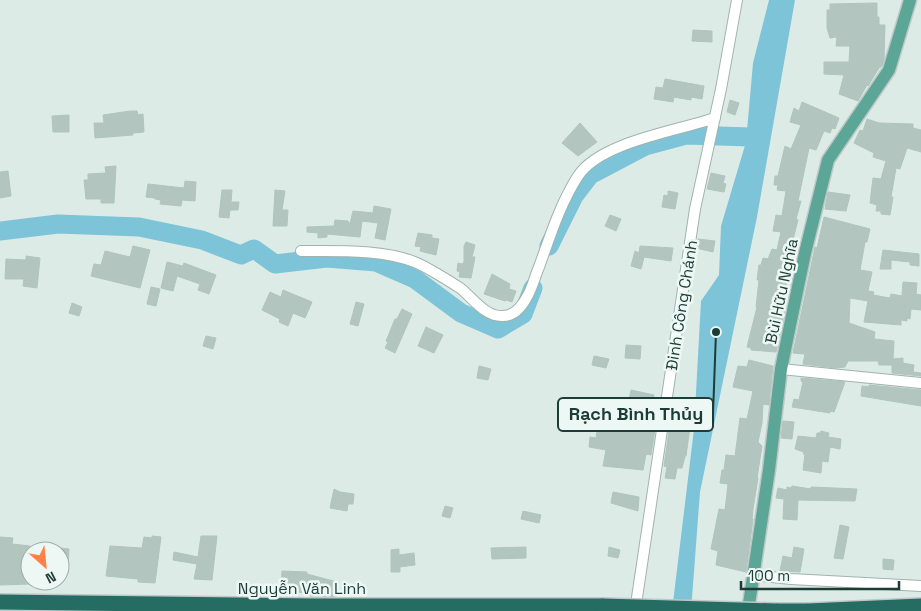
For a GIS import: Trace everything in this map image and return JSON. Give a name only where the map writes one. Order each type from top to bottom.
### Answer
[{"type":"highway","name":"Nguyễn Văn Linh","points":[[0,602],[315,608],[603,606],[776,611]]},
{"type":"highway","points":[[776,611],[921,606]]},
{"type":"main road","name":"Bùi Hữu Nghĩa","points":[[748,611],[769,470],[781,369],[805,253],[828,160],[889,70],[910,0]]},
{"type":"street","name":"Đinh Công Chánh","points":[[635,611],[695,209],[737,0]]},
{"type":"street","points":[[301,251],[348,251],[406,259],[461,289],[481,307],[493,314],[509,315],[516,311],[528,295],[566,196],[578,175],[586,166],[596,158],[617,148],[714,120]]},
{"type":"street","points":[[781,369],[921,383]]},
{"type":"street","points":[[753,575],[791,579],[921,586]]},
{"type":"water","points":[[769,0],[795,0],[757,217],[700,492],[691,611],[672,611],[694,429],[701,301],[719,275],[721,226],[746,142],[753,63]]},
{"type":"building","points":[[877,3],[879,25],[885,25],[884,60],[882,66],[867,85],[858,101],[839,94],[844,75],[824,74],[824,62],[849,62],[850,46],[836,46],[837,37],[830,38],[827,28],[827,10],[830,10],[830,4]]},
{"type":"building","points":[[693,30],[712,31],[712,42],[692,41]]},
{"type":"building","points":[[665,79],[704,86],[702,99],[691,97],[691,100],[674,97],[673,102],[654,99],[656,87],[663,88]]},
{"type":"building","points":[[730,100],[739,103],[735,115],[727,112]]},
{"type":"building","points":[[802,102],[839,118],[835,129],[832,128],[830,133],[824,131],[816,150],[809,148],[798,201],[801,201],[796,219],[798,220],[791,247],[795,248],[791,271],[793,271],[791,280],[787,279],[783,309],[785,309],[776,352],[751,350],[751,348],[747,347],[757,307],[759,265],[761,265],[763,258],[768,259],[772,249],[777,250],[781,232],[773,231],[776,215],[782,216],[786,191],[777,190],[778,185],[774,185],[775,176],[778,176],[785,146],[791,149],[801,125],[790,122],[794,108],[799,111]]},
{"type":"building","points":[[137,111],[138,115],[143,114],[144,132],[133,133],[133,135],[95,138],[94,123],[104,123],[103,115]]},
{"type":"building","points":[[69,115],[69,132],[53,132],[52,116]]},
{"type":"building","points":[[867,119],[879,123],[913,124],[913,128],[921,130],[921,152],[907,148],[900,169],[896,168],[890,215],[881,214],[881,211],[876,211],[877,205],[870,203],[873,178],[881,179],[886,161],[873,157],[874,153],[854,143],[860,130],[863,131]]},
{"type":"building","points":[[580,123],[597,142],[578,156],[562,143]]},
{"type":"building","points":[[116,166],[114,203],[101,203],[101,199],[86,199],[84,180],[88,180],[88,174],[106,173],[105,167]]},
{"type":"building","points":[[8,171],[11,196],[0,198],[0,172]]},
{"type":"building","points":[[711,173],[725,176],[723,183],[726,184],[724,192],[707,189]]},
{"type":"building","points":[[185,181],[196,182],[195,201],[182,200],[181,206],[160,204],[161,200],[146,197],[148,184],[184,188]]},
{"type":"building","points":[[222,190],[232,190],[231,202],[239,202],[238,210],[230,210],[229,218],[219,217]]},
{"type":"building","points":[[275,190],[285,191],[282,210],[288,210],[287,226],[273,226]]},
{"type":"building","points":[[668,191],[678,193],[675,209],[662,207],[664,195],[668,196]]},
{"type":"building","points":[[828,192],[850,195],[846,211],[825,209]]},
{"type":"building","points":[[374,206],[391,209],[385,240],[375,238],[378,223],[362,221],[360,237],[327,234],[327,237],[318,238],[318,233],[307,232],[307,227],[334,226],[335,220],[348,221],[350,224],[353,211],[373,213]]},
{"type":"building","points":[[610,215],[621,219],[616,231],[605,226]]},
{"type":"building","points":[[824,217],[870,229],[867,242],[865,242],[860,270],[872,272],[868,291],[874,292],[873,295],[890,298],[891,294],[902,296],[903,282],[917,283],[916,294],[921,295],[921,310],[911,309],[910,319],[907,318],[907,321],[901,320],[901,325],[864,322],[868,301],[850,298],[849,323],[875,332],[874,339],[894,341],[893,359],[903,358],[903,363],[914,365],[913,372],[921,373],[921,376],[892,373],[892,365],[879,365],[878,361],[848,361],[845,367],[836,368],[803,364],[805,354],[793,353],[815,247],[817,248]]},
{"type":"building","points":[[418,233],[432,235],[432,238],[439,239],[436,255],[420,251],[421,247],[415,246]]},
{"type":"building","points":[[698,239],[715,241],[713,252],[696,248]]},
{"type":"building","points":[[466,242],[475,245],[472,257],[475,257],[471,278],[459,277],[460,272],[457,271],[458,263],[462,264],[464,262],[464,246]]},
{"type":"building","points":[[133,246],[150,250],[140,288],[91,276],[94,264],[101,265],[105,251],[130,257]]},
{"type":"building","points":[[640,246],[673,248],[671,261],[644,257],[641,269],[631,266],[635,251],[639,253]]},
{"type":"building","points":[[883,250],[919,254],[919,266],[910,265],[910,262],[891,260],[891,269],[880,269]]},
{"type":"building","points":[[26,256],[40,258],[37,288],[23,286],[24,279],[5,279],[6,259],[26,260]]},
{"type":"building","points":[[167,262],[183,266],[184,263],[216,275],[209,294],[198,290],[200,284],[177,276],[173,291],[161,288]]},
{"type":"building","points":[[492,274],[510,284],[509,289],[516,291],[512,302],[484,294]]},
{"type":"building","points":[[151,287],[160,289],[156,306],[147,304]]},
{"type":"building","points":[[283,290],[312,302],[305,318],[293,313],[288,326],[279,322],[280,319],[262,310],[270,292],[281,297]]},
{"type":"building","points":[[356,302],[364,304],[358,326],[350,324]]},
{"type":"building","points":[[72,303],[82,307],[79,316],[69,313]]},
{"type":"building","points":[[402,309],[412,314],[395,353],[385,348],[388,342],[386,341],[395,319],[397,319]]},
{"type":"building","points":[[426,327],[443,335],[434,353],[418,346]]},
{"type":"building","points":[[206,336],[216,338],[213,349],[203,346]]},
{"type":"building","points":[[626,345],[641,346],[640,359],[625,358]]},
{"type":"building","points":[[594,356],[609,359],[606,368],[592,365]]},
{"type":"building","points":[[749,360],[773,366],[769,405],[763,404],[758,442],[762,446],[746,572],[716,565],[718,551],[711,549],[719,509],[725,510],[728,484],[720,483],[722,470],[724,470],[726,455],[735,456],[740,418],[747,419],[753,391],[733,387],[738,366],[747,367]]},
{"type":"building","points":[[479,366],[491,369],[488,380],[477,378]]},
{"type":"building","points":[[801,378],[845,382],[834,412],[792,407],[794,399],[799,400],[803,382]]},
{"type":"building","points":[[869,385],[921,390],[921,406],[861,396],[862,386],[869,387]]},
{"type":"building","points":[[631,390],[654,395],[653,402],[659,404],[651,455],[646,454],[643,470],[603,466],[606,450],[589,447],[590,437],[596,438],[598,425],[610,427],[611,420],[622,421],[624,400],[629,400]]},
{"type":"building","points":[[783,421],[794,422],[792,439],[781,438]]},
{"type":"building","points":[[670,424],[690,427],[686,456],[682,468],[677,468],[675,479],[665,478],[667,467],[664,466]]},
{"type":"building","points":[[821,431],[829,433],[828,437],[841,439],[840,449],[830,447],[828,462],[822,461],[821,473],[803,470],[805,454],[795,449],[798,436],[816,438],[817,433]]},
{"type":"building","points":[[792,486],[811,489],[811,487],[857,489],[855,501],[798,500],[797,520],[783,519],[784,499],[776,498],[778,488],[787,490],[787,487],[791,488]]},
{"type":"building","points":[[334,489],[354,494],[353,504],[348,504],[347,511],[330,508]]},
{"type":"building","points":[[613,492],[639,497],[638,511],[611,503]]},
{"type":"building","points":[[445,506],[453,508],[450,518],[442,516]]},
{"type":"building","points":[[523,511],[541,515],[539,523],[521,519]]},
{"type":"building","points":[[840,525],[849,527],[843,559],[834,558]]},
{"type":"building","points":[[152,536],[161,537],[155,583],[138,582],[138,579],[106,576],[110,546],[142,548],[144,537],[152,538]]},
{"type":"building","points":[[201,536],[217,536],[212,580],[194,579],[197,564],[173,560],[174,552],[198,557]]},
{"type":"building","points":[[0,537],[13,538],[12,544],[20,545],[20,584],[0,585]]},
{"type":"building","points":[[526,547],[526,558],[492,559],[491,548]]},
{"type":"building","points":[[609,547],[620,550],[618,558],[608,556]]},
{"type":"building","points":[[794,547],[804,549],[800,572],[780,571],[783,556],[792,558]]},
{"type":"building","points":[[399,549],[399,555],[414,553],[415,565],[400,567],[400,572],[391,572],[391,550]]},
{"type":"building","points":[[883,559],[894,560],[893,570],[883,569]]},
{"type":"building","points":[[282,571],[307,572],[307,574],[337,582],[336,597],[310,596],[310,593],[295,592],[295,590],[281,591]]},
{"type":"waterway","points":[[549,246],[574,196],[590,175],[645,146],[686,135],[751,137]]},
{"type":"waterway","points":[[0,231],[58,224],[139,227],[202,240],[241,255],[254,249],[275,264],[327,258],[376,262],[415,279],[461,313],[498,329],[523,314],[533,288]]},
{"type":"place","name":"Rạch Bình Thủy","points":[[716,332]]}]
